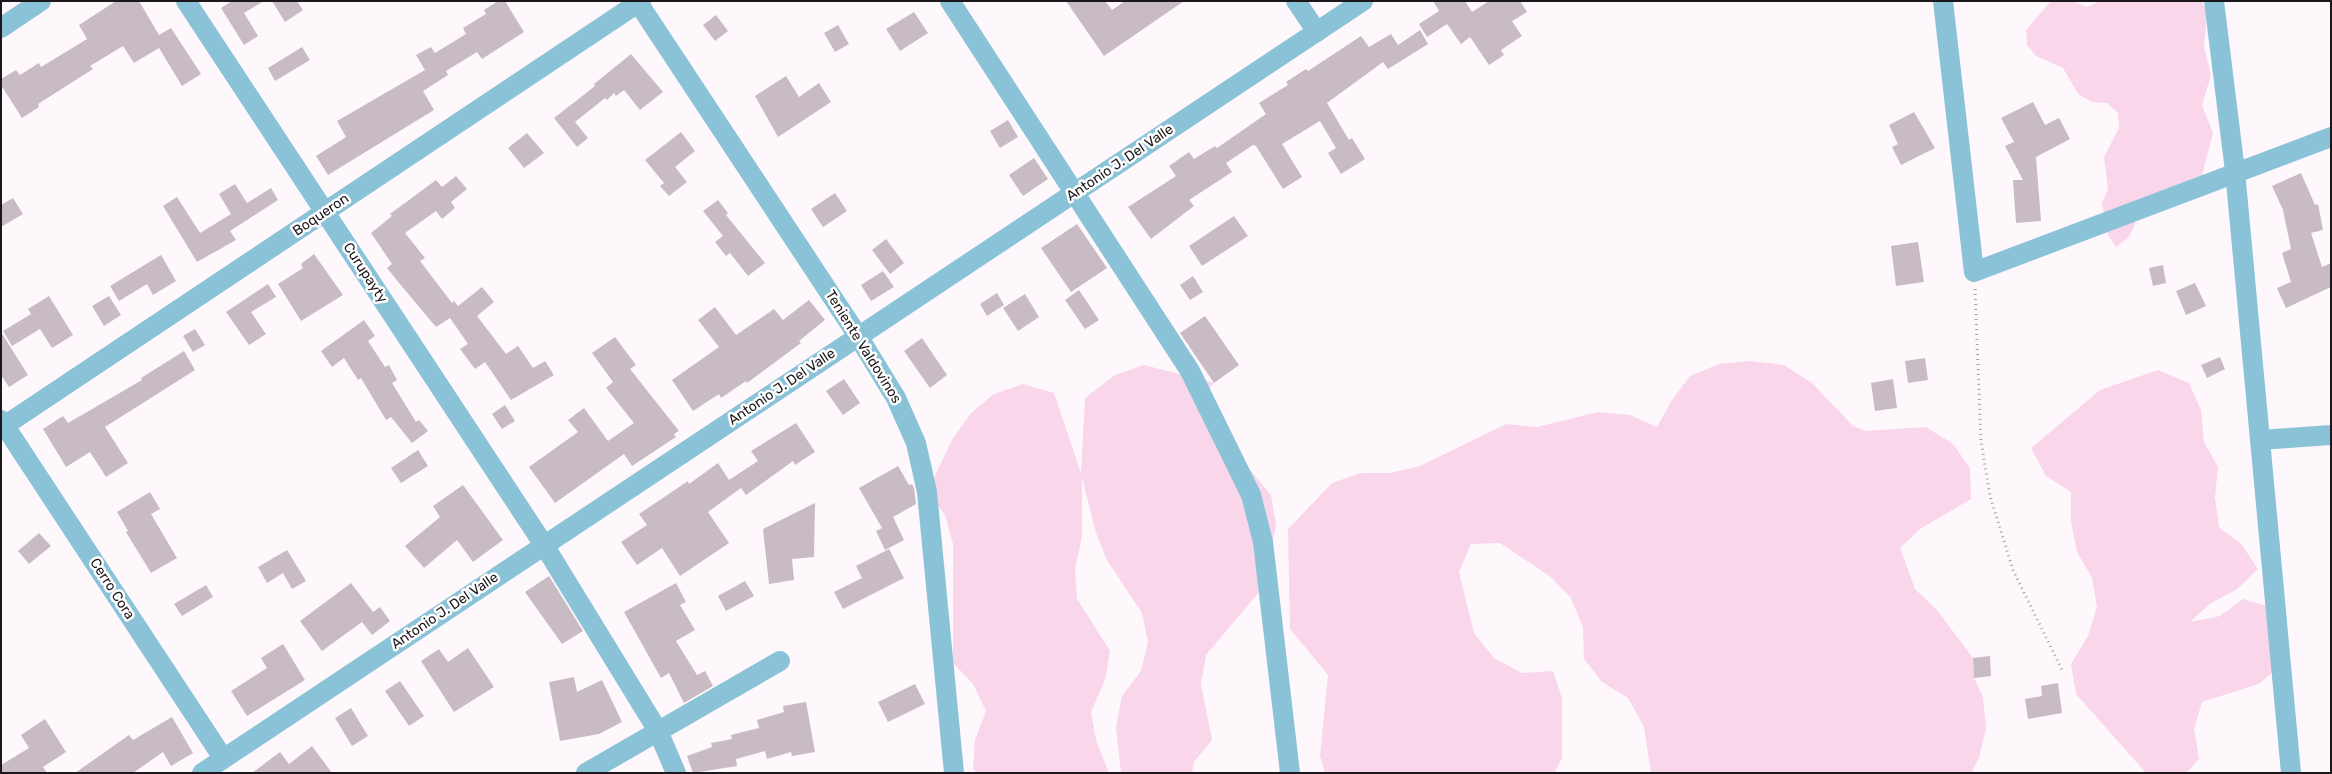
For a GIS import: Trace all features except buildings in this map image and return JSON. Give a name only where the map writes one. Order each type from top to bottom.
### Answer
[{"type":"street","points":[[1,28],[41,1]]},
{"type":"street","name":"Curupayty","points":[[186,1],[544,545],[658,731],[676,773]]},
{"type":"street","points":[[950,1],[1190,371],[1251,495],[1262,542],[1290,773]]},
{"type":"street","points":[[1296,1],[1316,32]]},
{"type":"street","name":"Antonio J. Del Valle","points":[[202,773],[1363,1]]},
{"type":"street","points":[[1943,1],[1974,272],[2331,136]]},
{"type":"street","points":[[2214,1],[2235,171],[2291,773]]},
{"type":"street","name":"Boqueron","points":[[2,425],[639,2]]},
{"type":"street","name":"Teniente Valdovinos","points":[[639,2],[858,336],[896,398],[916,443],[927,492],[954,773]]},
{"type":"street","name":"Cerro Cora","points":[[2,425],[224,758]]},
{"type":"street","points":[[2260,440],[2331,435]]},
{"type":"street","points":[[586,773],[780,662]]},
{"type":"path","points":[[1974,272],[1981,441],[1990,496],[2013,570],[2062,670]]},
{"type":"shaded area","points":[[2051,1],[2073,1],[2087,7],[2100,1],[2202,1],[2207,15],[2204,47],[2211,75],[2202,105],[2213,133],[2201,179],[2136,209],[2135,224],[2129,237],[2116,247],[2108,235],[2102,204],[2108,188],[2104,157],[2119,128],[2118,113],[2107,103],[2092,102],[2078,94],[2063,68],[2036,56],[2027,45],[2026,30]]},
{"type":"shaded area","points":[[1750,361],[1784,365],[1812,383],[1853,426],[1866,431],[1926,427],[1953,444],[1970,468],[1971,499],[1920,529],[1900,548],[1915,589],[1937,610],[1973,658],[1974,678],[1983,697],[1986,728],[1979,758],[1971,773],[1651,773],[1644,727],[1628,698],[1602,682],[1584,659],[1583,628],[1571,598],[1551,577],[1500,543],[1471,544],[1459,572],[1474,633],[1494,658],[1522,673],[1553,671],[1562,698],[1562,758],[1554,773],[1325,773],[1320,756],[1328,675],[1290,629],[1288,529],[1332,483],[1361,473],[1390,473],[1420,466],[1506,424],[1537,427],[1598,412],[1630,415],[1657,427],[1672,400],[1690,376],[1719,364]]},
{"type":"shaded area","points":[[1144,365],[1214,383],[1206,393],[1231,447],[1271,495],[1276,525],[1265,585],[1206,655],[1201,684],[1212,740],[1194,762],[1192,773],[1121,773],[1116,727],[1122,696],[1141,671],[1148,642],[1142,613],[1107,560],[1096,533],[1082,478],[1082,536],[1075,569],[1077,599],[1110,651],[1105,680],[1091,712],[1096,740],[1109,773],[976,773],[973,769],[975,740],[986,711],[973,684],[953,663],[953,544],[945,515],[927,492],[953,438],[972,412],[994,394],[1023,384],[1054,393],[1081,473],[1085,398],[1115,375]]},
{"type":"shaded area","points":[[2158,370],[2189,383],[2201,410],[2204,442],[2218,467],[2215,497],[2219,527],[2242,545],[2258,569],[2236,590],[2211,603],[2190,622],[2220,616],[2243,599],[2274,608],[2283,663],[2259,684],[2202,702],[2194,729],[2199,759],[2186,773],[2146,773],[2076,694],[2071,664],[2088,636],[2097,607],[2092,578],[2077,552],[2071,522],[2071,492],[2046,476],[2031,448],[2100,390]]}]
